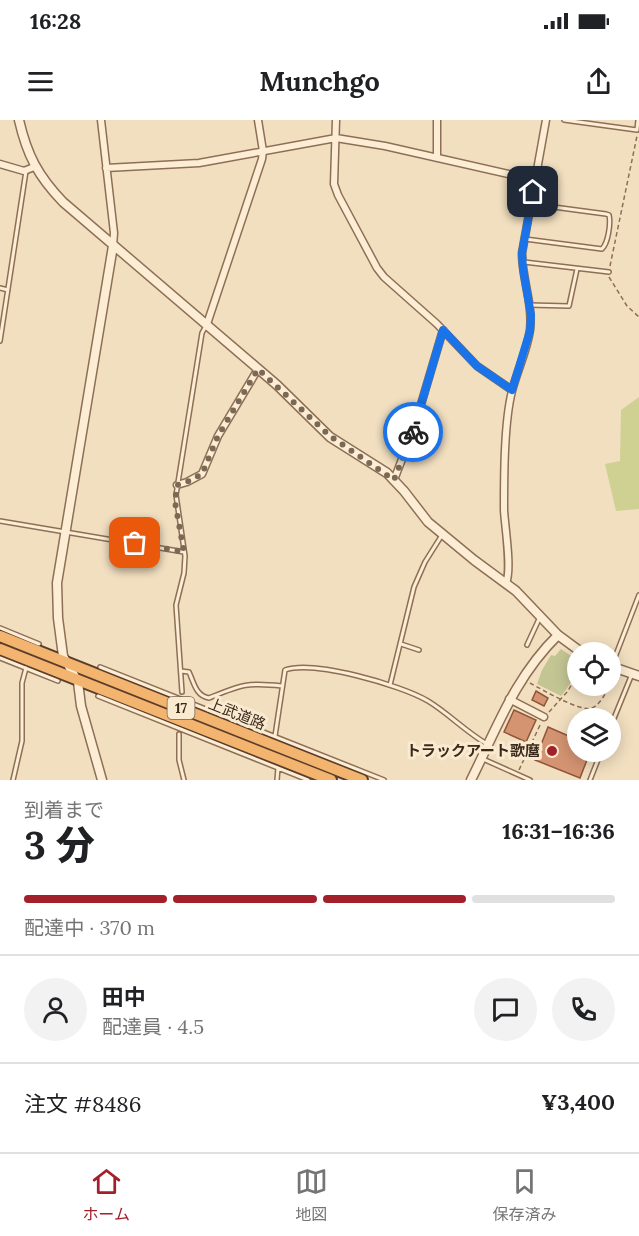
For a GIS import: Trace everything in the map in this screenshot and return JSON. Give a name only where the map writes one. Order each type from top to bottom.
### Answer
[{"type":"highway","name":"上武道路","points":[[0,636],[160,695],[351,771],[362,780]]},
{"type":"highway","name":"上武道路","points":[[0,649],[76,678],[195,730],[331,780]]},
{"type":"street","points":[[19,120],[30,169]]},
{"type":"street","points":[[101,120],[114,233],[113,246],[64,531],[58,569],[57,598],[64,661],[76,678],[81,706],[102,780]]},
{"type":"street","points":[[207,324],[263,151],[258,120]]},
{"type":"street","points":[[336,120],[334,184],[377,268],[443,330],[477,366],[512,390]]},
{"type":"street","points":[[437,120],[437,159]]},
{"type":"street","points":[[506,583],[509,572],[504,489],[508,417],[512,390],[530,331],[529,305],[522,262],[546,120]]},
{"type":"street","points":[[106,168],[178,166],[336,138],[385,146],[535,180]]},
{"type":"street","points":[[0,164],[30,169],[63,202],[207,324],[330,436],[394,480],[428,522],[506,583],[567,642]]},
{"type":"street","points":[[394,480],[414,428],[443,330]]},
{"type":"street","points":[[177,485],[202,474],[218,436],[258,369]]},
{"type":"street","points":[[471,780],[522,677],[547,645],[558,635]]},
{"type":"street","points":[[621,670],[636,675]]},
{"type":"street","points":[[510,699],[544,717]]},
{"type":"lane","points":[[564,120],[637,130],[638,120]]},
{"type":"lane","points":[[0,341],[30,169]]},
{"type":"lane","points":[[525,240],[602,249],[605,246],[610,220],[606,214],[531,204]]},
{"type":"lane","points":[[522,262],[609,272]]},
{"type":"lane","points":[[529,305],[569,306],[577,269]]},
{"type":"lane","points":[[0,288],[8,290]]},
{"type":"lane","points":[[182,692],[176,605],[184,573],[184,552],[175,502],[202,333],[207,324]]},
{"type":"lane","points":[[0,521],[184,552]]},
{"type":"lane","points":[[390,685],[414,587],[425,562],[442,535]]},
{"type":"lane","points":[[621,647],[639,595]]},
{"type":"lane","points":[[527,645],[540,615]]},
{"type":"lane","points":[[0,628],[39,644]]},
{"type":"lane","points":[[401,644],[419,650]]},
{"type":"lane","points":[[0,658],[58,681]]},
{"type":"lane","points":[[100,667],[160,695],[275,736],[351,771],[384,780]]},
{"type":"lane","points":[[13,780],[22,741],[22,683],[26,668]]},
{"type":"lane","points":[[275,736],[284,672],[291,668],[336,671],[390,685],[426,700],[488,745]]},
{"type":"lane","points":[[181,671],[189,672],[196,690],[204,698],[209,698],[232,687],[250,684],[282,686]]},
{"type":"lane","points":[[620,708],[636,675]]},
{"type":"lane","points":[[98,696],[195,730],[308,780]]},
{"type":"lane","points":[[179,734],[179,760],[184,780]]},
{"type":"lane","points":[[482,758],[530,780]]},
{"type":"lane","points":[[590,780],[597,762]]},
{"type":"lane","points":[[277,780],[278,768]]},
{"type":"path","points":[[637,130],[609,272],[610,279],[627,306],[639,317]]},
{"type":"path","points":[[522,677],[562,699],[589,709],[594,708],[602,696]]},
{"type":"green space","points":[[639,397],[639,509],[616,511],[605,464],[620,461],[621,410]]},
{"type":"green space","points":[[561,649],[567,653],[567,688],[561,696],[537,684],[551,655],[555,656]]},
{"type":"building","points":[[536,691],[548,698],[544,706],[532,700]]},
{"type":"building","points":[[514,710],[536,720],[526,742],[504,732]]},
{"type":"building","points":[[548,727],[567,735],[567,762],[586,762],[580,778],[535,760]]},
{"type":"way so far","points":[[135,543],[184,552],[175,502],[177,485],[202,474],[218,436],[258,369],[337,442],[380,468],[394,480],[413,432]]},
{"type":"place","name":"トラックアート歌麿","points":[[552,751]]},
{"type":"route","points":[[413,432],[443,330],[477,366],[512,390],[530,331],[531,315],[522,253],[533,192]]}]
